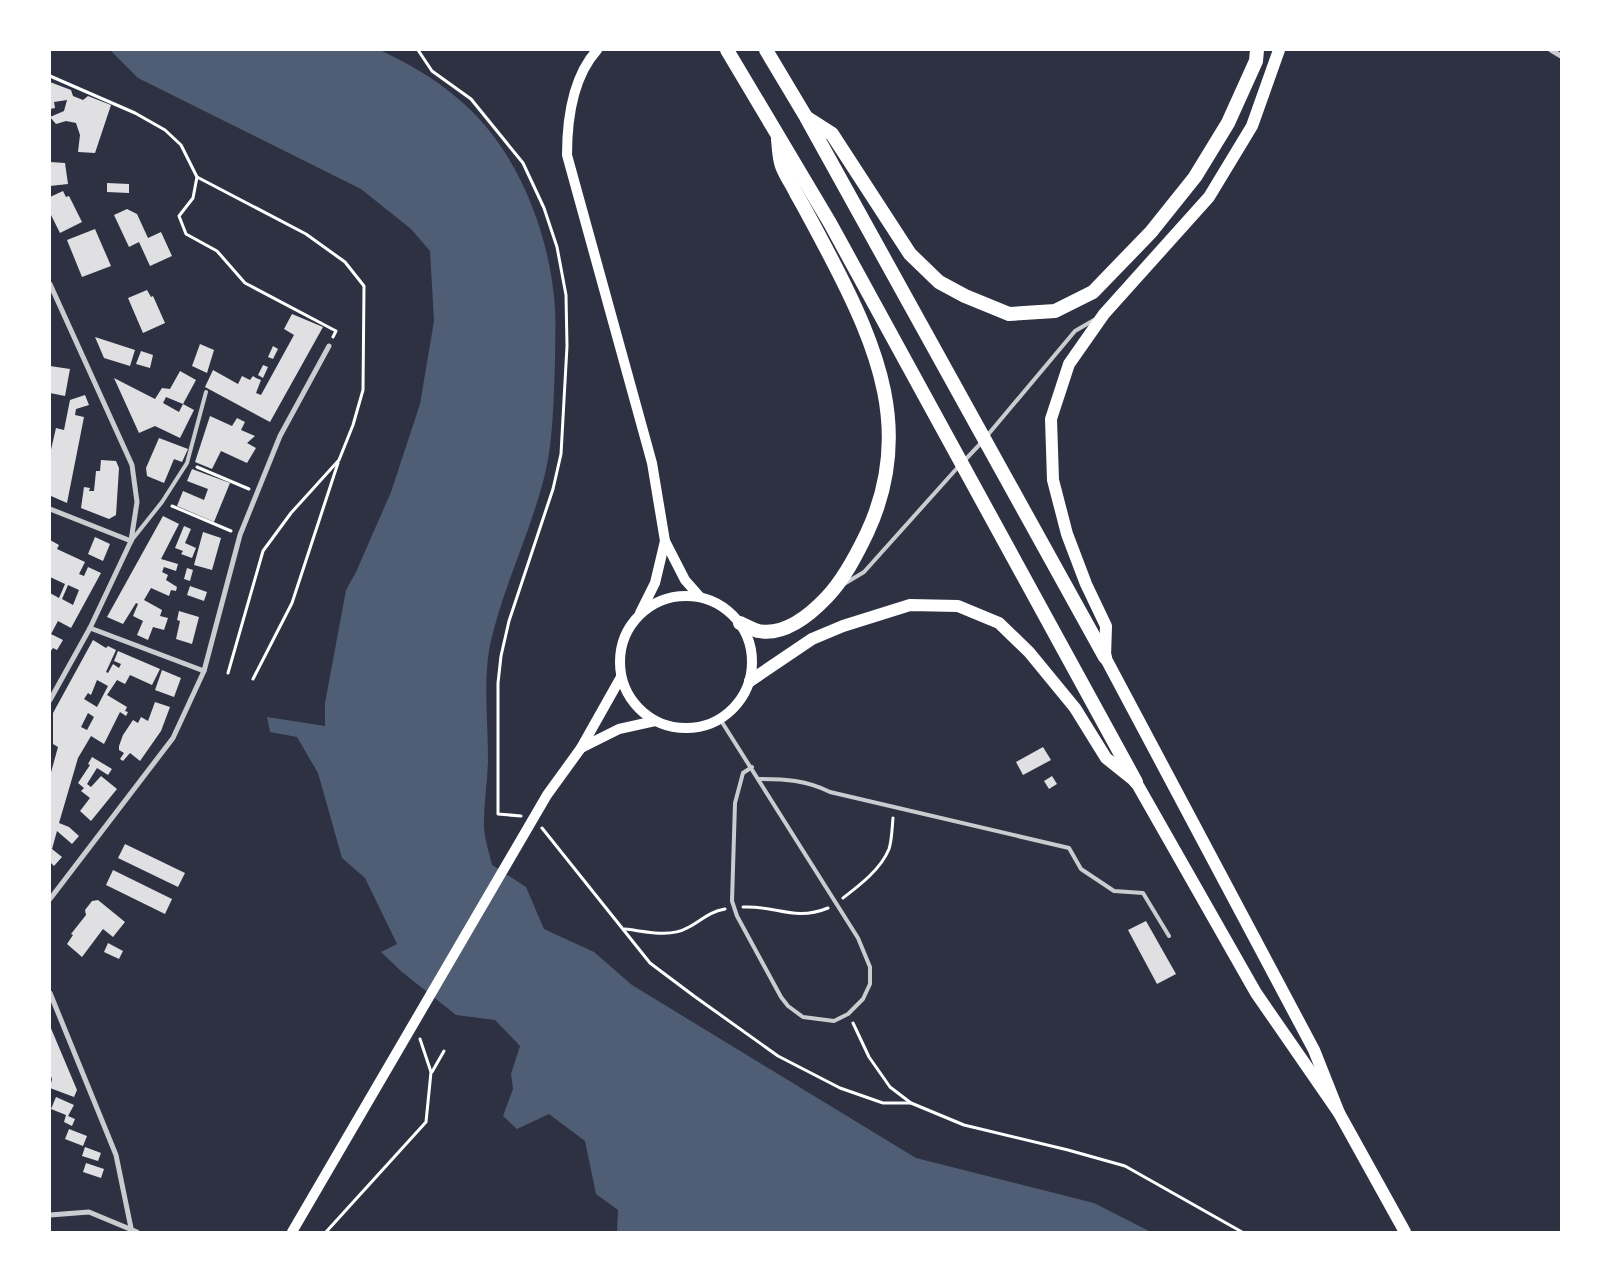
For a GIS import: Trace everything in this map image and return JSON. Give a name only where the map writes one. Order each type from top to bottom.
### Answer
[{"type":"highway","points":[[727,50],[830,223],[1136,782]]},
{"type":"highway","points":[[766,50],[806,117],[1105,657]]},
{"type":"highway","points":[[806,117],[832,134],[910,254],[939,282],[965,296],[1009,314],[1056,311],[1093,292],[1151,232],[1195,177],[1228,123],[1256,61],[1257,50]]},
{"type":"highway","points":[[740,623],[758,631],[781,630],[816,609],[832,592],[861,546],[884,493],[888,470],[890,441],[882,378],[871,348],[831,258],[782,165],[777,132]]},
{"type":"main road","points":[[597,50],[580,77],[571,104],[567,125],[567,155],[652,463],[666,541],[685,580],[700,597]]},
{"type":"main road","points":[[1279,50],[1252,126],[1209,196],[1104,314],[1069,364],[1051,419],[1053,480],[1067,534],[1086,584],[1106,626],[1105,657],[1314,1050],[1338,1113]]},
{"type":"main road","points":[[640,615],[655,583],[666,541]]},
{"type":"main road","points":[[678,596],[700,597],[716,602],[729,611],[740,623],[751,648],[753,661],[750,681],[744,696],[734,709],[720,719],[699,727],[676,728],[655,721],[640,710],[628,695],[621,677],[622,643],[629,628],[640,615],[658,602],[678,596]]},
{"type":"main road","points":[[750,681],[812,639],[843,626],[910,606],[958,606],[999,623],[1029,652],[1075,708],[1106,758],[1136,782],[1256,993],[1338,1113],[1405,1232]]},
{"type":"main road","points":[[292,1232],[415,1025],[531,822],[562,773],[581,748],[621,677]]},
{"type":"main road","points":[[581,748],[619,729],[655,721]]},
{"type":"street","points":[[1550,50],[1561,56]]},
{"type":"street","points":[[50,284],[132,465],[137,502],[131,541],[90,628],[50,700]]},
{"type":"street","points":[[50,899],[173,738],[204,671],[240,534],[280,436],[329,346]]},
{"type":"street","points":[[50,509],[131,541]]},
{"type":"street","points":[[90,628],[204,671]]},
{"type":"street","points":[[50,993],[116,1155],[131,1228]]},
{"type":"street","points":[[50,1216],[89,1212],[137,1232]]},
{"type":"lane","points":[[832,592],[864,572],[985,439],[1075,331],[1104,314]]},
{"type":"lane","points":[[131,541],[162,502],[187,463],[206,392]]},
{"type":"lane","points":[[720,719],[752,767],[837,902],[858,938],[870,967],[870,984],[863,999],[848,1014],[834,1021],[803,1017],[788,1006],[776,989],[734,908],[732,901],[735,803],[743,773],[752,767]]},
{"type":"lane","points":[[759,779],[788,779],[813,783],[830,792],[1069,848],[1081,869],[1114,891],[1143,893],[1169,936]]},
{"type":"path","points":[[418,50],[432,71],[470,99],[523,163],[544,208],[561,265],[566,294],[566,381],[561,454],[553,489],[508,621],[501,656],[498,683],[498,814],[531,822],[624,929],[650,963],[778,1056],[849,1091],[883,1103],[911,1103]]},
{"type":"path","points":[[50,78],[135,113],[165,130],[182,145],[197,177],[193,198],[179,216],[186,234],[217,251],[246,283],[336,331],[329,346]]},
{"type":"path","points":[[197,177],[306,234],[345,262],[364,286],[363,390],[353,425],[339,460],[292,603],[253,679]]},
{"type":"path","points":[[228,673],[264,551],[291,513],[339,460]]},
{"type":"path","points":[[187,463],[257,492]]},
{"type":"path","points":[[162,502],[240,534]]},
{"type":"path","points":[[624,929],[660,933],[686,930],[711,911],[734,908],[756,906],[788,914],[808,914],[826,909],[857,887],[882,862],[889,848],[895,807]]},
{"type":"path","points":[[848,1014],[869,1057],[890,1087],[911,1103],[964,1125],[1125,1166],[1242,1232]]},
{"type":"path","points":[[326,1232],[426,1122],[431,1072],[415,1025]]},
{"type":"path","points":[[431,1072],[444,1051]]},
{"type":"water","points":[[110,50],[380,50],[410,65],[438,83],[477,117],[496,140],[526,192],[546,250],[552,279],[555,308],[553,418],[548,462],[539,496],[502,602],[490,645],[486,701],[488,758],[484,826],[492,865],[526,887],[544,929],[594,952],[632,985],[916,1158],[1094,1203],[1151,1232],[617,1232],[618,1210],[596,1194],[585,1141],[549,1114],[517,1129],[503,1116],[513,1089],[511,1074],[520,1046],[495,1020],[456,1015],[402,972],[381,952],[397,944],[365,878],[342,858],[318,773],[297,737],[270,732],[267,717],[325,726],[325,703],[346,590],[356,572],[391,492],[420,404],[434,321],[430,251],[411,229],[361,189],[138,78]]},
{"type":"building","points":[[50,82],[71,90],[73,96],[83,100],[88,96],[111,105],[95,153],[78,152],[80,135],[76,123],[66,121],[56,124],[50,117],[64,111],[67,100],[54,102],[55,108],[50,109]]},
{"type":"building","points":[[50,162],[65,163],[68,184],[50,186]]},
{"type":"building","points":[[107,183],[129,184],[129,193],[107,192]]},
{"type":"building","points":[[63,191],[66,197],[69,196],[82,222],[60,233],[50,213],[50,197]]},
{"type":"building","points":[[127,209],[137,214],[148,238],[161,232],[172,256],[150,266],[139,242],[129,247],[114,215]]},
{"type":"building","points":[[95,229],[111,266],[82,277],[67,240]]},
{"type":"building","points":[[147,290],[151,297],[153,296],[165,323],[143,333],[128,298]]},
{"type":"building","points":[[292,314],[323,327],[270,422],[205,387],[213,370],[238,384],[242,376],[250,380],[253,376],[261,380],[256,393],[261,395],[294,335],[284,329]]},
{"type":"building","points":[[95,337],[135,350],[130,366],[104,358]]},
{"type":"building","points":[[200,344],[214,350],[207,373],[192,366]]},
{"type":"building","points":[[273,346],[278,349],[273,359],[268,357]]},
{"type":"building","points":[[141,351],[153,355],[150,368],[136,364]]},
{"type":"building","points":[[263,365],[268,367],[263,378],[258,375]]},
{"type":"building","points":[[50,366],[70,369],[65,396],[50,393]]},
{"type":"building","points":[[180,371],[196,380],[183,404],[194,410],[180,438],[155,426],[139,433],[114,378],[155,399],[162,388],[170,389]],"holes":[[[166,397],[183,404],[179,412],[163,403]]]},
{"type":"building","points":[[85,395],[89,405],[76,409],[75,415],[84,417],[67,503],[51,496],[50,454],[56,428],[64,430],[70,400]]},
{"type":"building","points":[[210,416],[232,426],[237,418],[245,422],[241,430],[255,436],[247,443],[256,448],[247,463],[221,451],[212,469],[195,462]]},
{"type":"building","points":[[159,438],[188,449],[182,462],[174,459],[164,483],[147,476],[146,468]]},
{"type":"building","points":[[101,460],[116,461],[119,468],[116,515],[109,519],[81,508],[84,487],[90,488],[89,491],[94,491],[96,471],[100,471]]},
{"type":"building","points":[[192,469],[230,483],[214,522],[177,506],[183,491],[204,500],[208,489],[187,481]]},
{"type":"building","points":[[163,516],[179,524],[161,559],[178,564],[176,571],[164,567],[162,572],[168,575],[166,580],[177,587],[176,591],[171,590],[169,596],[151,588],[144,600],[162,610],[160,616],[168,618],[164,630],[153,627],[148,640],[137,635],[143,621],[133,616],[138,604],[136,603],[123,624],[107,617]]},
{"type":"building","points":[[184,526],[191,529],[185,543],[196,548],[192,558],[181,554],[183,551],[175,548]]},
{"type":"building","points":[[203,532],[221,538],[212,570],[194,565]]},
{"type":"building","points":[[95,537],[110,544],[103,561],[88,554]]},
{"type":"building","points":[[50,540],[59,545],[57,549],[85,562],[79,574],[84,576],[88,567],[101,573],[71,628],[58,621],[51,634],[63,640],[57,650],[53,648],[50,652],[50,593],[59,598],[65,584],[50,577]],"holes":[[[68,585],[79,590],[73,605],[62,599]]]},
{"type":"building","points":[[187,568],[193,570],[190,581],[184,579]]},
{"type":"building","points":[[190,586],[207,592],[204,601],[187,595]]},
{"type":"building","points":[[179,611],[199,617],[192,644],[176,639],[180,621],[177,620]]},
{"type":"building","points":[[93,640],[106,648],[108,646],[116,650],[106,672],[108,673],[113,664],[119,668],[121,664],[114,661],[118,651],[160,669],[152,685],[130,675],[125,684],[117,680],[107,695],[127,707],[125,711],[128,712],[126,716],[120,712],[104,744],[91,736],[78,758],[59,823],[69,827],[79,836],[72,844],[57,831],[52,849],[62,857],[54,866],[50,862],[50,776],[58,747],[53,744],[53,713]],"holes":[[[97,680],[108,686],[97,707],[84,699],[88,693],[91,695]],[[88,713],[94,717],[87,730],[81,727]]]},
{"type":"building","points":[[162,670],[181,678],[174,697],[155,690]]},
{"type":"building","points":[[155,702],[170,707],[161,731],[140,761],[130,753],[123,761],[120,759],[124,753],[119,750],[119,746],[123,735],[133,720],[138,723],[141,717],[148,721]]},
{"type":"building","points":[[1043,747],[1051,760],[1023,775],[1016,762]]},
{"type":"building","points":[[92,757],[112,769],[108,775],[97,768],[87,784],[91,787],[101,776],[117,789],[91,821],[80,811],[90,798],[81,791],[84,788],[78,783],[90,765],[88,764]]},
{"type":"building","points":[[1052,776],[1057,784],[1049,789],[1044,781]]},
{"type":"building","points":[[125,844],[185,873],[178,887],[118,858]]},
{"type":"building","points":[[113,870],[172,899],[165,914],[106,885]]},
{"type":"building","points":[[98,900],[125,922],[113,937],[103,929],[82,957],[67,944],[73,935],[71,934],[86,915],[85,910],[92,901]]},
{"type":"building","points":[[1146,921],[1176,974],[1157,984],[1128,930]]},
{"type":"building","points":[[108,943],[123,951],[119,959],[104,952]]},
{"type":"building","points":[[50,1026],[77,1090],[74,1097],[50,1088],[52,1079],[50,1074]]},
{"type":"building","points":[[56,1097],[74,1105],[68,1116],[75,1119],[72,1126],[64,1122],[66,1115],[51,1109]]},
{"type":"building","points":[[69,1129],[87,1136],[83,1146],[65,1139]]},
{"type":"building","points":[[85,1147],[101,1153],[98,1161],[82,1156]]},
{"type":"building","points":[[86,1163],[104,1169],[101,1178],[83,1172]]}]
